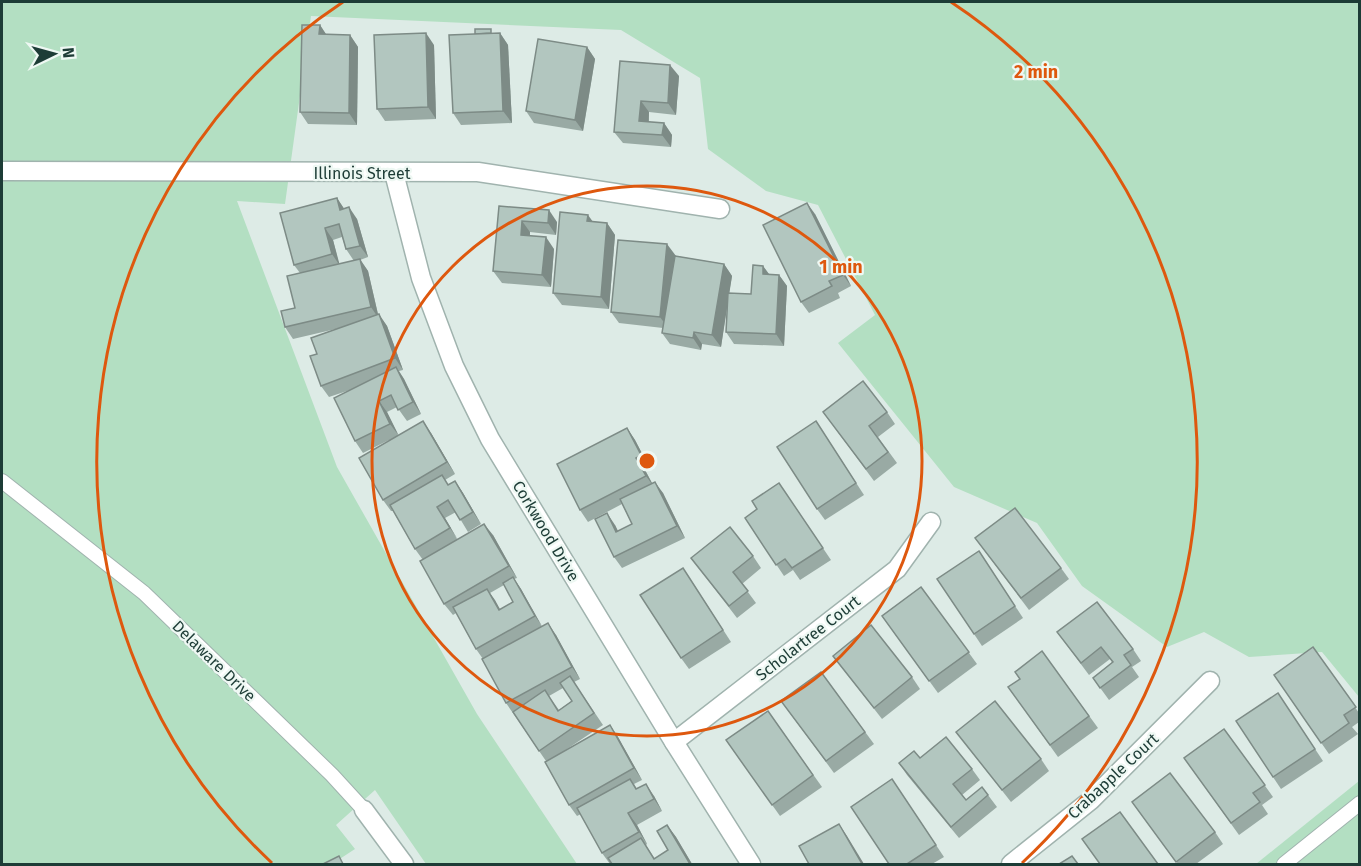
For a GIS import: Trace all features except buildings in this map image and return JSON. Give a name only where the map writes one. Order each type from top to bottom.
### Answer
[{"type":"street","name":"Illinois Street","points":[[2,171],[478,172],[720,209]]},
{"type":"street","name":"Corkwood Drive","points":[[394,173],[421,278],[454,366],[490,439],[751,864]]},
{"type":"street","name":"Scholartree Court","points":[[674,742],[897,569],[931,522]]},
{"type":"street","name":"Crabapple Court","points":[[1011,864],[1090,800],[1210,681]]},
{"type":"street","name":"Delaware Drive","points":[[364,810],[404,864]]},
{"type":"lane","name":"Delaware Drive","points":[[2,481],[144,593],[332,775],[364,810]]},
{"type":"lane","points":[[1284,864],[1359,802]]},
{"type":"green space","points":[[2,2],[1359,2],[1359,697],[1322,652],[1249,657],[1204,632],[1167,647],[1082,586],[1037,523],[954,487],[838,343],[875,315],[818,205],[766,191],[708,149],[700,78],[621,30],[311,16],[285,204],[237,201],[337,467],[477,714],[577,864],[426,864],[375,790],[336,825],[355,849],[332,864],[2,864]]},
{"type":"green space","points":[[1359,781],[1359,864],[1256,864]]}]
